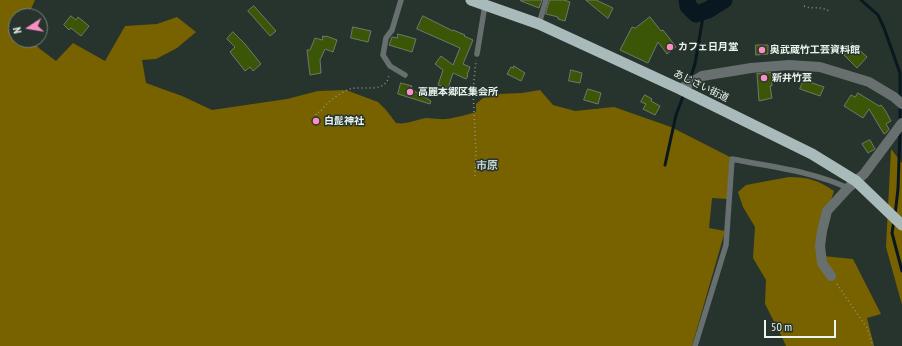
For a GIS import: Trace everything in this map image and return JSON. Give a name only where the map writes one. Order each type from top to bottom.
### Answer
[{"type":"highway","name":"あじさい街道","points":[[471,0],[539,24],[683,91],[812,154],[888,210],[901,224]]},
{"type":"street","points":[[683,91],[702,76],[751,68],[789,65],[820,67],[869,82],[894,97],[902,104]]},
{"type":"street","points":[[831,276],[822,263],[820,246],[827,211],[852,184],[864,174],[902,123]]},
{"type":"lane","points":[[401,0],[392,30],[386,38],[383,55],[390,66],[405,75]]},
{"type":"lane","points":[[539,24],[546,0]]},
{"type":"lane","points":[[477,54],[486,5]]},
{"type":"lane","points":[[695,346],[726,246],[732,160],[793,171],[837,183],[852,184]]},
{"type":"path","points":[[804,6],[807,8],[821,7],[830,11]]},
{"type":"path","points":[[475,176],[476,153],[473,91],[477,54]]},
{"type":"path","points":[[316,119],[316,113],[320,112],[331,100],[350,89],[378,88],[385,84],[389,78],[390,66]]},
{"type":"path","points":[[831,276],[845,294],[867,328],[873,346]]},
{"type":"shaded area","points":[[0,0],[35,0],[32,8],[8,8],[8,48],[39,48],[56,61],[73,43],[105,61],[125,26],[157,24],[177,17],[196,32],[177,48],[156,59],[142,60],[146,83],[182,96],[212,110],[287,99],[318,91],[346,90],[378,102],[396,123],[403,123],[426,118],[443,119],[463,116],[476,112],[476,104],[483,98],[498,94],[522,93],[540,90],[553,105],[575,111],[614,107],[671,127],[730,157],[727,199],[712,198],[709,228],[725,231],[692,346],[0,346]]},
{"type":"shaded area","points":[[891,149],[902,163],[902,305],[886,247]]},
{"type":"shaded area","points":[[789,177],[813,180],[834,191],[831,200],[823,256],[853,259],[881,314],[867,318],[874,346],[786,346],[765,304],[766,280],[753,258],[755,227],[743,207],[738,192],[746,185]]},
{"type":"building","points":[[521,0],[542,0],[539,8]]},
{"type":"building","points":[[550,0],[564,0],[570,2],[565,21],[558,19],[558,17],[546,14]]},
{"type":"building","points":[[586,0],[596,0],[613,8],[608,18]]},
{"type":"building","points":[[254,6],[276,31],[270,36],[248,11]]},
{"type":"building","points":[[71,16],[76,20],[78,17],[89,26],[81,36],[71,28],[69,30],[64,25]]},
{"type":"building","points":[[423,16],[473,40],[463,64],[470,67],[466,79],[453,73],[448,88],[438,85],[443,70],[435,64],[441,56],[453,65],[460,48],[417,29]]},
{"type":"building","points":[[650,17],[661,31],[663,30],[676,47],[667,54],[658,42],[648,63],[620,50],[632,27],[635,28]]},
{"type":"building","points":[[353,27],[371,31],[368,42],[351,38]]},
{"type":"building","points":[[233,32],[261,64],[253,71],[250,67],[245,71],[230,52],[235,47],[227,39]]},
{"type":"building","points":[[398,34],[416,39],[412,52],[389,45],[392,37],[397,38]]},
{"type":"building","points":[[323,36],[337,40],[333,52],[325,49],[320,60],[321,73],[310,75],[307,50],[310,50],[315,38],[322,40]]},
{"type":"building","points":[[852,43],[867,57],[857,68],[844,55],[848,51],[846,49]]},
{"type":"building","points":[[756,45],[768,45],[768,54],[756,55]]},
{"type":"building","points":[[514,66],[525,73],[521,81],[507,74],[511,67],[513,68]]},
{"type":"building","points":[[571,70],[582,73],[580,83],[569,81]]},
{"type":"building","points":[[771,73],[772,86],[770,86],[772,98],[759,101],[757,74]]},
{"type":"building","points":[[804,80],[824,87],[820,96],[800,89]]},
{"type":"building","name":"高麗本郷区集会所","points":[[401,83],[412,86],[411,89],[431,101],[430,104],[398,94]]},
{"type":"building","points":[[588,89],[601,93],[598,104],[584,100]]},
{"type":"building","points":[[858,93],[879,106],[881,105],[885,110],[891,121],[886,124],[889,129],[887,132],[884,134],[869,109],[863,118],[844,106],[851,95],[855,97]]},
{"type":"building","points":[[645,95],[652,99],[651,101],[660,106],[655,115],[643,109],[646,104],[641,102]]},
{"type":"building","points":[[870,140],[875,149],[868,153],[862,144]]},
{"type":"waterway","points":[[687,0],[688,6],[696,14],[708,10],[724,0]]},
{"type":"waterway","points":[[861,0],[878,15],[884,28],[900,73],[900,99]]},
{"type":"waterway","points":[[690,79],[695,64],[704,11]]},
{"type":"waterway","points":[[665,165],[676,115],[684,94]]},
{"type":"waterway","points":[[900,105],[900,121]]},
{"type":"waterway","points":[[895,215],[898,189],[900,131]]},
{"type":"waterway","points":[[894,220],[892,233],[902,271]]},
{"type":"place","name":"カフェ日月堂","points":[[670,47]]},
{"type":"place","name":"奥武蔵竹工芸資料館","points":[[762,50]]},
{"type":"place","name":"新井竹芸","points":[[764,78]]},
{"type":"place","name":"高麗本郷区集会所","points":[[410,92]]},
{"type":"place","name":"白髭神社","points":[[316,121]]},
{"type":"district","name":"市原","points":[[487,166]]}]
